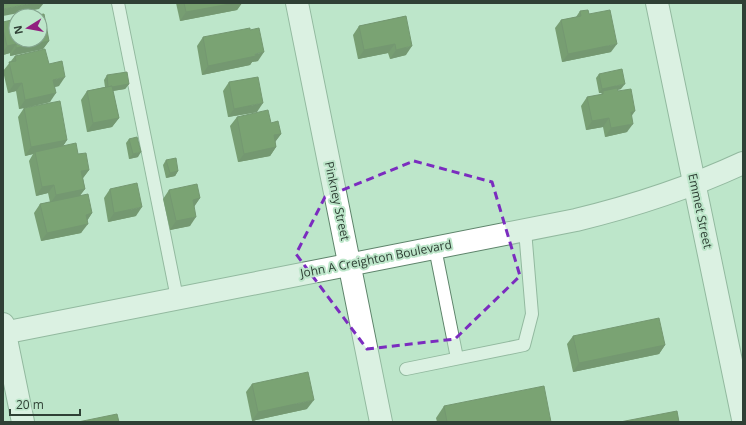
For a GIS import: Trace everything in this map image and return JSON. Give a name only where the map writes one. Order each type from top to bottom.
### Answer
[{"type":"street","name":"Pinkney Street","points":[[297,3],[381,422]]},
{"type":"street","name":"Emmet Street","points":[[657,3],[743,419]]},
{"type":"street","name":"John A Creighton Boulevard","points":[[4,330],[435,248],[608,212],[695,184],[743,163]]},
{"type":"street","points":[[4,330],[23,422]]},
{"type":"lane","points":[[118,3],[177,298]]},
{"type":"lane","points":[[406,368],[524,345],[532,314],[525,230]]},
{"type":"lane","points":[[435,248],[457,358]]},
{"type":"highlighted area","points":[[414,161],[492,182],[520,276],[455,339],[367,349],[296,254],[325,197]]},
{"type":"building","points":[[3,3],[33,3],[8,8],[3,9]]},
{"type":"building","points":[[184,3],[235,3],[186,12]]},
{"type":"building","points":[[588,10],[589,14],[610,10],[617,44],[568,54],[561,20],[581,16],[580,11]]},
{"type":"building","points":[[406,16],[412,46],[396,50],[395,44],[364,50],[359,26]]},
{"type":"building","points":[[8,21],[7,46],[3,29],[3,22]]},
{"type":"building","points":[[250,28],[250,30],[259,28],[264,52],[255,54],[256,56],[208,66],[203,37]]},
{"type":"building","points":[[45,49],[49,64],[62,61],[65,77],[53,80],[56,93],[25,100],[22,83],[14,84],[9,62],[16,61],[15,56]]},
{"type":"building","points":[[622,69],[625,84],[602,89],[599,74]]},
{"type":"building","points":[[127,72],[129,84],[108,87],[107,75]]},
{"type":"building","points":[[258,77],[263,103],[234,109],[229,82]]},
{"type":"building","points":[[112,86],[119,118],[93,123],[87,91]]},
{"type":"building","points":[[617,88],[618,91],[631,89],[635,111],[631,112],[633,124],[611,128],[609,118],[592,121],[587,97],[603,94],[603,91]]},
{"type":"building","points":[[60,101],[67,140],[31,147],[24,108]]},
{"type":"building","points":[[268,110],[271,123],[278,121],[281,134],[274,135],[276,147],[244,154],[237,117]]},
{"type":"building","points":[[137,137],[141,152],[133,154],[129,139]]},
{"type":"building","points":[[76,143],[78,154],[86,153],[89,170],[81,171],[85,189],[56,195],[54,185],[42,187],[35,152]]},
{"type":"building","points":[[176,158],[178,171],[170,173],[166,160]]},
{"type":"building","points":[[137,183],[142,207],[114,213],[110,189]]},
{"type":"building","points":[[197,184],[200,198],[193,200],[196,217],[176,221],[169,190]]},
{"type":"building","points":[[88,194],[92,213],[86,215],[88,224],[47,233],[40,204]]},
{"type":"building","points":[[659,318],[665,345],[579,363],[573,336]]},
{"type":"building","points":[[308,372],[314,400],[258,412],[252,384]]},
{"type":"building","points":[[544,386],[551,422],[447,422],[444,406]]},
{"type":"building","points":[[677,411],[679,422],[620,422]]},
{"type":"building","points":[[117,414],[119,422],[78,422]]}]
